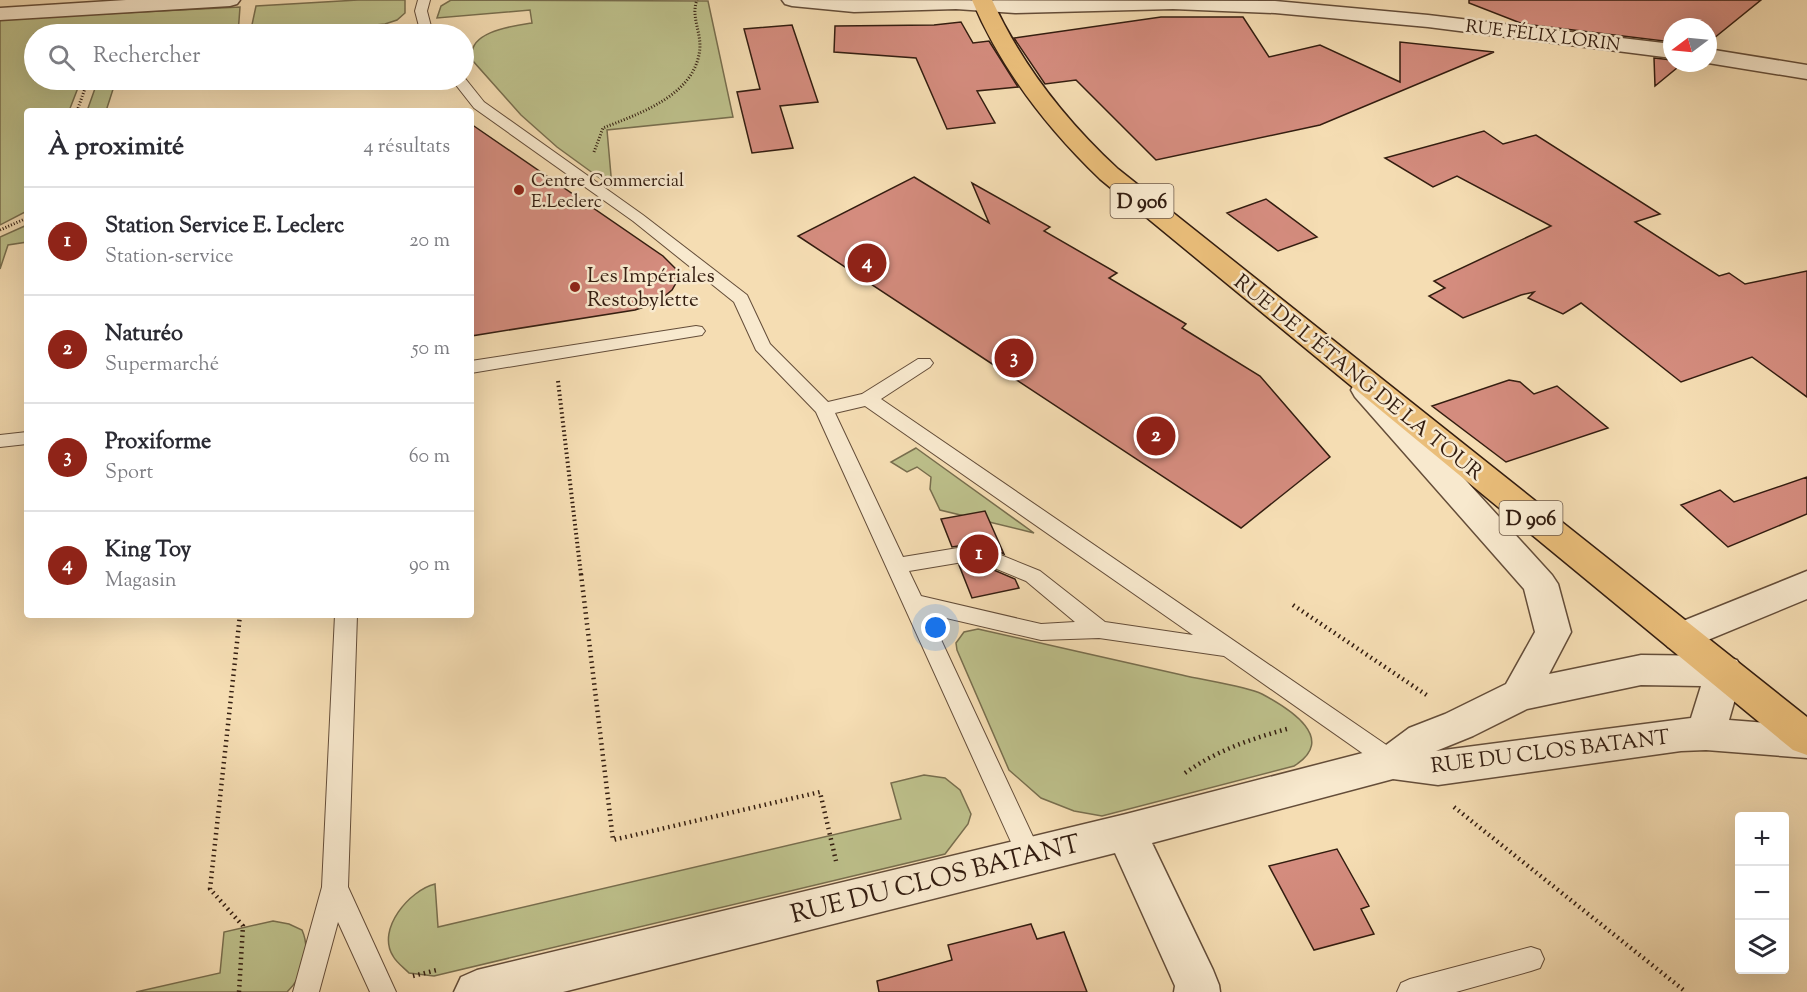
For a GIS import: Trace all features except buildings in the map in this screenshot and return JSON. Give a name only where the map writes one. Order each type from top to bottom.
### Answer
[{"type":"main road","name":"RUE DE L'ÉTANG DE LA TOUR","points":[[983,2],[998,38],[1063,128],[1082,150],[1340,362],[1724,671],[1807,741]]},
{"type":"street","points":[[0,14],[230,0]]},
{"type":"street","name":"RUE FÉLIX LORIN","points":[[792,0],[854,6],[983,2],[1015,7],[1120,2],[1275,7],[1428,21],[1663,50]]},
{"type":"street","points":[[1717,57],[1807,72]]},
{"type":"street","points":[[1340,362],[1540,584],[1553,632],[1519,695]]},
{"type":"street","points":[[1681,637],[1807,585]]},
{"type":"street","name":"RUE DU CLOS BATANT","points":[[1393,762],[1423,739],[1459,725],[1519,695],[1641,670],[1724,671]]},
{"type":"street","points":[[1706,734],[1724,671]]},
{"type":"street","name":"RUE DU CLOS BATANT","points":[[477,992],[535,985],[845,900],[1126,832],[1393,762],[1438,768],[1681,735],[1706,734],[1807,741]]},
{"type":"street","points":[[1126,832],[1197,985],[1197,992]]},
{"type":"lane","points":[[424,0],[421,11],[424,24]]},
{"type":"lane","points":[[467,90],[479,105],[638,218],[741,299],[762,346],[824,409],[1030,855]]},
{"type":"lane","points":[[474,367],[696,331]]},
{"type":"lane","points":[[824,409],[868,399],[924,363]]},
{"type":"lane","points":[[868,399],[1393,762]]},
{"type":"lane","points":[[0,441],[24,438]]},
{"type":"lane","points":[[896,566],[976,552],[1033,576],[1099,630]]},
{"type":"lane","points":[[913,602],[1041,632],[1099,630],[1229,648]]},
{"type":"lane","points":[[306,992],[335,887],[346,618]]},
{"type":"lane","points":[[335,887],[383,992]]},
{"type":"lane","points":[[1410,992],[1531,959]]},
{"type":"path","points":[[573,173],[586,167],[591,161],[597,139],[603,128],[653,106],[688,81],[698,65],[701,44],[694,6],[697,0]]},
{"type":"path","points":[[78,108],[84,90]]},
{"type":"path","points":[[0,230],[24,219]]},
{"type":"path","points":[[554,354],[613,840],[820,792],[845,900]]},
{"type":"path","points":[[1293,605],[1425,693],[1459,725]]},
{"type":"path","points":[[239,992],[243,926],[210,889],[240,618]]},
{"type":"path","points":[[1446,801],[1500,841],[1686,992]]},
{"type":"green space","points":[[358,0],[405,0],[405,13],[397,20],[385,24],[252,24],[256,6]]},
{"type":"green space","points":[[451,0],[708,1],[733,117],[607,130],[612,187],[557,147],[521,115],[474,62],[474,47],[482,37],[502,29],[532,23],[530,10],[437,18],[441,6]]},
{"type":"green space","points":[[240,7],[239,24],[24,24],[24,90],[77,90],[70,108],[24,108],[24,213],[0,225],[0,19]]},
{"type":"green space","points":[[94,90],[113,90],[107,108],[88,108]]},
{"type":"green space","points":[[24,226],[24,242],[8,245],[0,269],[0,237]]},
{"type":"green space","points":[[916,448],[1034,533],[940,510],[930,489],[931,477],[917,467],[907,472],[891,462]]},
{"type":"green space","points":[[978,629],[1255,691],[1296,716],[1311,735],[1312,745],[1306,756],[1294,766],[1102,816],[1074,811],[1041,798],[1009,770],[957,650],[956,643],[964,632]]},
{"type":"green space","points":[[924,775],[945,778],[960,790],[971,814],[968,824],[945,854],[434,976],[409,973],[394,958],[389,945],[392,923],[398,912],[416,894],[435,884],[438,927],[901,819],[891,783]]},
{"type":"green space","points":[[273,921],[289,924],[302,930],[305,938],[304,963],[293,986],[287,992],[136,992],[220,973],[224,932]]},
{"type":"place","name":"Centre Commercial E.Leclerc","points":[[519,190]]},
{"type":"place","name":"King Toy","points":[[867,263]]},
{"type":"place","name":"Les Impériales Restobylette","points":[[575,287]]},
{"type":"place","name":"Proxiforme","points":[[1014,358]]},
{"type":"place","name":"Naturéo","points":[[1156,436]]},
{"type":"place","name":"Station Service E. Leclerc","points":[[979,554]]}]
